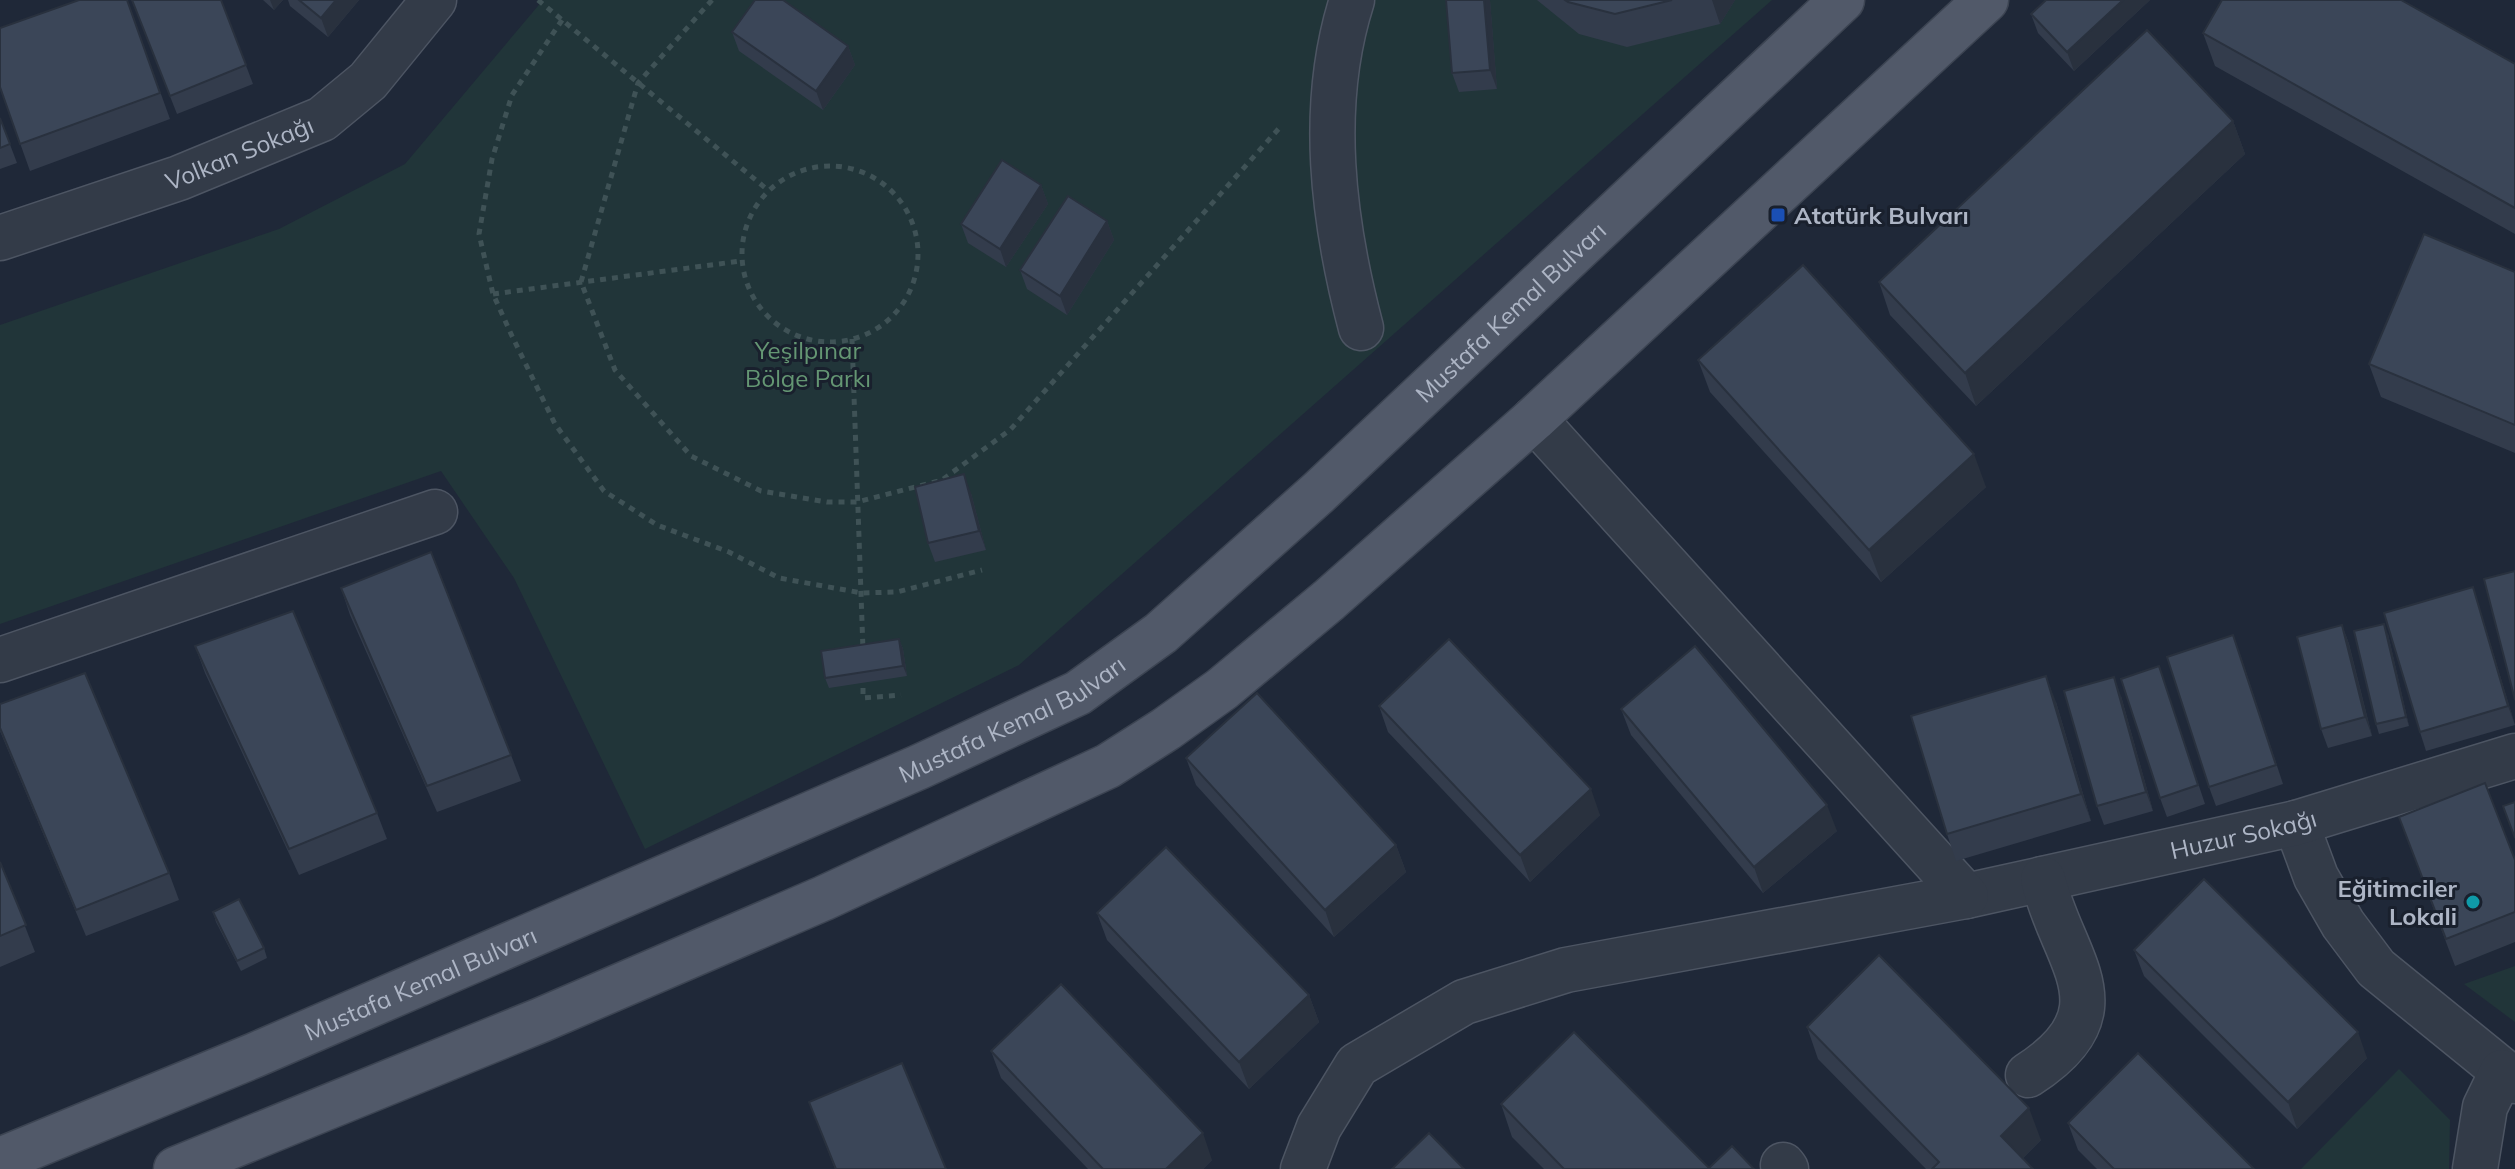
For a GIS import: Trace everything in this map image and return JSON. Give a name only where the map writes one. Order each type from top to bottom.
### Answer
[{"type":"main road","name":"Mustafa Kemal Bulvarı","points":[[0,1160],[299,1036],[904,773],[1078,693],[1161,633],[1318,493],[1842,0]]},
{"type":"main road","points":[[176,1169],[541,1020],[782,916],[1108,766],[1222,689],[1534,419],[1986,0]]},
{"type":"street","name":"Volkan Sokağı","points":[[0,238],[179,178],[322,119],[368,81],[434,0]]},
{"type":"street","points":[[1352,0],[1334,68],[1333,162],[1347,272],[1361,328]]},
{"type":"street","points":[[1534,419],[1966,896]]},
{"type":"street","points":[[0,660],[435,512]]},
{"type":"street","name":"Huzur Sokağı","points":[[1303,1169],[1319,1127],[1357,1065],[1464,1002],[1566,970],[1966,896],[2296,823],[2515,756]]},
{"type":"street","points":[[2296,823],[2316,877],[2343,924],[2376,968],[2509,1076],[2485,1107],[2475,1169]]},
{"type":"street","points":[[2028,1075],[2064,1045],[2085,1005],[2081,976],[2051,912],[2043,879]]},
{"type":"path","points":[[538,0],[769,191]]},
{"type":"path","points":[[712,0],[638,83],[581,282],[615,370],[691,456],[761,491],[827,502],[857,502],[942,480],[1010,430],[1334,68]]},
{"type":"path","points":[[562,20],[512,95],[492,159],[479,234],[493,294],[555,424],[604,491],[657,525],[729,552],[779,578],[862,593],[897,592],[982,570]]},
{"type":"path","points":[[827,165],[855,169],[881,181],[903,202],[916,230],[919,260],[911,291],[894,316],[869,334],[839,343],[811,342],[784,331],[762,313],[747,288],[741,261],[743,232],[755,206],[769,191],[799,170],[827,165]]},
{"type":"path","points":[[493,294],[741,261]]},
{"type":"path","points":[[852,339],[863,653]]},
{"type":"path","points":[[863,668],[863,698],[901,695]]},
{"type":"green space","name":"Yeşilpınar Bölge Parkı","points":[[543,0],[1772,0],[1019,665],[645,849],[514,578],[441,471],[0,624],[0,325],[279,229],[405,164]]},
{"type":"green space","points":[[2515,966],[2515,1022],[2464,984]]},
{"type":"green space","points":[[2399,1069],[2450,1120],[2449,1169],[2301,1169]]},
{"type":"building","points":[[79,0],[127,0],[160,93],[20,144],[0,87],[0,28]]},
{"type":"building","points":[[132,0],[221,0],[246,65],[170,96]]},
{"type":"building","points":[[299,0],[336,0],[321,18]]},
{"type":"building","points":[[755,0],[783,0],[848,46],[816,91],[732,32]]},
{"type":"building","points":[[1446,0],[1484,0],[1490,70],[1452,73]]},
{"type":"building","points":[[1565,0],[1672,0],[1615,14]]},
{"type":"building","points":[[2046,0],[2123,0],[2067,52],[2031,14]]},
{"type":"building","points":[[2222,0],[2401,0],[2515,64],[2515,208],[2203,33]]},
{"type":"building","points":[[2147,30],[2233,121],[1965,373],[1879,282]]},
{"type":"building","points":[[0,118],[10,144],[0,148]]},
{"type":"building","points":[[1002,160],[1041,185],[1000,249],[961,224]]},
{"type":"building","points":[[1068,196],[1107,221],[1060,296],[1020,270]]},
{"type":"building","points":[[2424,234],[2515,272],[2515,425],[2369,364]]},
{"type":"building","points":[[1803,265],[1974,454],[1869,550],[1698,360]]},
{"type":"building","points":[[964,474],[979,531],[928,543],[915,487]]},
{"type":"building","points":[[431,552],[511,755],[427,786],[341,588]]},
{"type":"building","points":[[2515,571],[2515,700],[2484,579]]},
{"type":"building","points":[[2473,587],[2508,706],[2420,732],[2384,613]]},
{"type":"building","points":[[293,611],[377,813],[289,849],[195,646]]},
{"type":"building","points":[[2384,624],[2406,717],[2376,724],[2354,631]]},
{"type":"building","points":[[2342,625],[2365,717],[2321,729],[2297,637]]},
{"type":"building","points":[[2233,635],[2276,765],[2209,787],[2167,657]]},
{"type":"building","points":[[899,639],[903,666],[825,678],[821,651]]},
{"type":"building","points":[[1449,639],[1591,789],[1520,855],[1379,706]]},
{"type":"building","points":[[1695,646],[1827,805],[1754,867],[1621,709]]},
{"type":"building","points":[[2159,666],[2198,785],[2160,798],[2121,679]]},
{"type":"building","points":[[85,673],[169,873],[76,910],[0,728],[0,704]]},
{"type":"building","points":[[2046,676],[2081,794],[1947,834],[1911,716]]},
{"type":"building","points":[[2114,677],[2146,792],[2097,806],[2064,691]]},
{"type":"building","points":[[1257,693],[1396,845],[1325,910],[1186,758]]},
{"type":"building","name":"Eğitimciler Lokali","points":[[2485,783],[2515,860],[2515,912],[2446,939],[2399,817]]},
{"type":"building","points":[[2515,802],[2515,838],[2503,806]]},
{"type":"building","points":[[1166,847],[1309,995],[1239,1062],[1097,913]]},
{"type":"building","points":[[0,862],[26,925],[0,936]]},
{"type":"building","points":[[2204,879],[2358,1032],[2288,1102],[2134,950]]},
{"type":"building","points":[[239,899],[264,948],[237,961],[213,912]]},
{"type":"building","points":[[1879,955],[2029,1108],[2001,1136],[2033,1169],[1932,1169],[1939,1162],[1807,1027]]},
{"type":"building","points":[[1061,984],[1203,1133],[1166,1169],[1103,1169],[991,1051]]},
{"type":"building","points":[[1574,1032],[1709,1168],[1732,1146],[1754,1169],[1564,1169],[1501,1104]]},
{"type":"building","points":[[2138,1053],[2254,1169],[2114,1169],[2068,1123]]},
{"type":"building","points":[[902,1063],[946,1169],[836,1169],[809,1102]]},
{"type":"building","points":[[1429,1133],[1464,1169],[1392,1169]]},
{"type":"place","name":"Atatürk Bulvarı","points":[[1778,215]]},
{"type":"place","name":"Eğitimciler Lokali","points":[[2473,902]]}]
